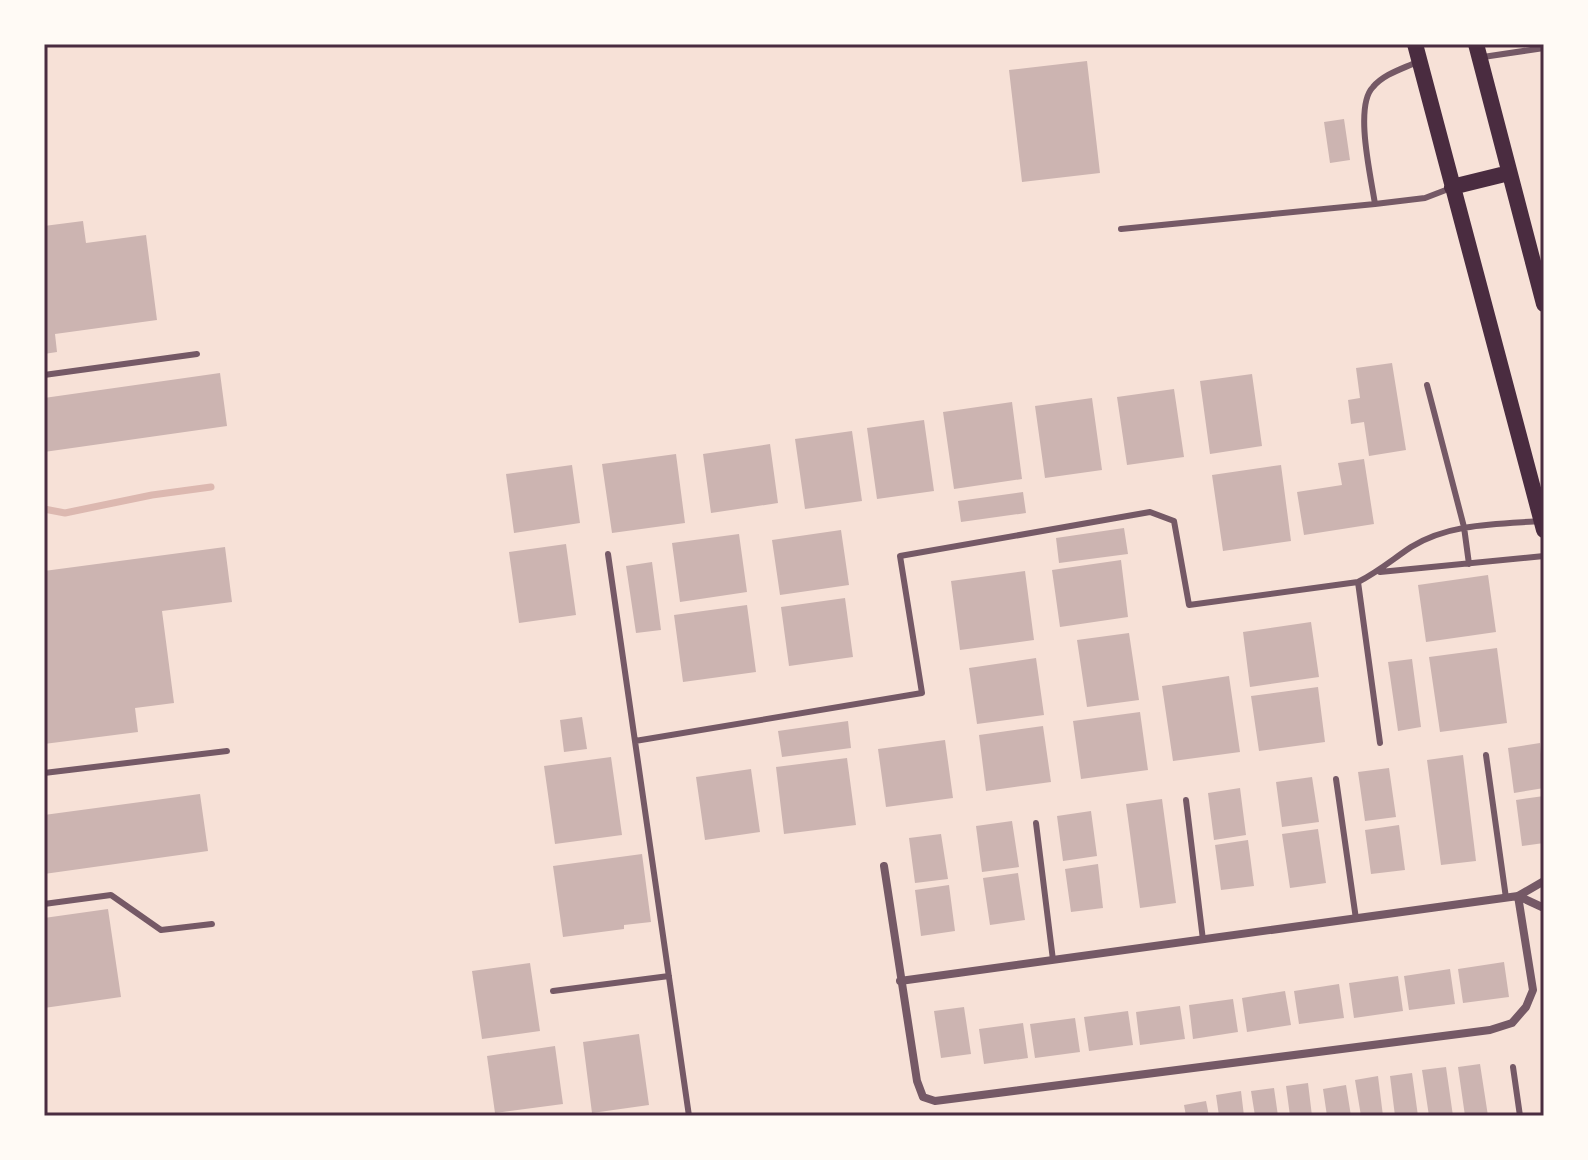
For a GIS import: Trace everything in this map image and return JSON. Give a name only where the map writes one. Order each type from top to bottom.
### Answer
[{"type":"main road","points":[[1415,44],[1543,526]]},
{"type":"main road","points":[[1478,51],[1544,304]]},
{"type":"main road","points":[[1452,187],[1509,173]]},
{"type":"street","points":[[884,866],[917,1081],[923,1097],[935,1101],[1474,1032],[1512,1023],[1526,1007],[1533,990],[1518,896]]},
{"type":"street","points":[[900,981],[1506,898],[1518,896],[1544,881]]},
{"type":"street","points":[[1518,896],[1544,908]]},
{"type":"lane","points":[[1478,51],[1544,48]]},
{"type":"lane","points":[[1375,204],[1364,124],[1365,103],[1370,89],[1386,76],[1420,61]]},
{"type":"lane","points":[[1121,229],[1425,198],[1452,187]]},
{"type":"lane","points":[[44,375],[197,354]]},
{"type":"lane","points":[[1427,385],[1464,527],[1469,564]]},
{"type":"lane","points":[[635,741],[922,693],[900,556],[1150,512],[1174,521],[1189,605],[1358,582],[1380,572],[1412,547],[1464,527],[1543,526]]},
{"type":"lane","points":[[608,554],[689,1116]]},
{"type":"lane","points":[[1380,572],[1544,556]]},
{"type":"lane","points":[[1358,582],[1380,743]]},
{"type":"lane","points":[[44,773],[227,751]]},
{"type":"lane","points":[[1486,755],[1506,898]]},
{"type":"lane","points":[[1336,779],[1356,919]]},
{"type":"lane","points":[[1186,800],[1203,940]]},
{"type":"lane","points":[[1036,823],[1053,960]]},
{"type":"lane","points":[[44,904],[111,895],[161,930],[212,924]]},
{"type":"lane","points":[[553,991],[669,976]]},
{"type":"lane","points":[[1513,1067],[1520,1116]]},
{"type":"building","points":[[1087,61],[1100,173],[1022,182],[1009,70]]},
{"type":"building","points":[[1344,119],[1350,160],[1330,163],[1324,122]]},
{"type":"building","points":[[83,221],[86,243],[146,235],[157,320],[55,334],[57,352],[44,354],[44,226]]},
{"type":"building","points":[[1392,363],[1406,450],[1369,456],[1364,422],[1351,424],[1348,400],[1360,398],[1356,368]]},
{"type":"building","points":[[220,373],[227,426],[44,452],[44,398]]},
{"type":"building","points":[[1252,374],[1262,446],[1210,454],[1200,381]]},
{"type":"building","points":[[1174,389],[1184,457],[1127,465],[1117,397]]},
{"type":"building","points":[[1092,398],[1102,470],[1045,478],[1035,406]]},
{"type":"building","points":[[1012,402],[1022,479],[954,489],[943,412]]},
{"type":"building","points":[[924,420],[934,491],[877,499],[867,428]]},
{"type":"building","points":[[852,431],[862,501],[805,509],[795,439]]},
{"type":"building","points":[[770,444],[778,503],[711,513],[703,454]]},
{"type":"building","points":[[676,454],[685,523],[612,533],[602,464]]},
{"type":"building","points":[[1364,459],[1374,524],[1304,535],[1297,492],[1342,485],[1338,463]]},
{"type":"building","points":[[572,465],[580,523],[514,533],[506,474]]},
{"type":"building","points":[[1281,465],[1291,541],[1223,551],[1212,475]]},
{"type":"building","points":[[1023,492],[1026,513],[961,522],[958,501]]},
{"type":"building","points":[[1124,528],[1128,554],[1059,563],[1056,538]]},
{"type":"building","points":[[841,530],[849,585],[780,595],[772,540]]},
{"type":"building","points":[[739,534],[747,592],[680,602],[672,543]]},
{"type":"building","points":[[566,544],[576,615],[519,623],[509,552]]},
{"type":"building","points":[[225,547],[232,602],[162,611],[174,703],[135,708],[138,732],[44,744],[44,571]]},
{"type":"building","points":[[1121,560],[1128,617],[1060,627],[1052,570]]},
{"type":"building","points":[[652,562],[661,630],[636,633],[626,566]]},
{"type":"building","points":[[1025,571],[1034,640],[960,650],[951,581]]},
{"type":"building","points":[[1488,575],[1496,632],[1426,642],[1418,585]]},
{"type":"building","points":[[845,598],[853,657],[789,666],[781,607]]},
{"type":"building","points":[[747,605],[756,672],[683,682],[674,615]]},
{"type":"building","points":[[1311,622],[1319,677],[1250,687],[1243,632]]},
{"type":"building","points":[[1129,633],[1139,700],[1087,707],[1077,640]]},
{"type":"building","points":[[1497,648],[1507,723],[1440,732],[1429,657]]},
{"type":"building","points":[[1036,658],[1044,715],[977,724],[969,668]]},
{"type":"building","points":[[1412,659],[1421,727],[1398,731],[1388,662]]},
{"type":"building","points":[[1229,676],[1240,752],[1173,761],[1162,686]]},
{"type":"building","points":[[1318,687],[1325,742],[1259,751],[1251,696]]},
{"type":"building","points":[[1140,712],[1148,770],[1081,779],[1073,721]]},
{"type":"building","points":[[582,717],[587,749],[564,752],[560,720]]},
{"type":"building","points":[[848,721],[851,748],[782,757],[778,731]]},
{"type":"building","points":[[1043,726],[1051,782],[986,791],[979,735]]},
{"type":"building","points":[[945,740],[953,798],[886,807],[878,749]]},
{"type":"building","points":[[1540,743],[1544,788],[1514,793],[1508,748]]},
{"type":"building","points":[[1463,755],[1476,861],[1441,865],[1427,760]]},
{"type":"building","points":[[611,757],[622,835],[555,844],[544,766]]},
{"type":"building","points":[[847,758],[856,825],[784,834],[776,767]]},
{"type":"building","points":[[1389,768],[1396,817],[1365,821],[1358,772]]},
{"type":"building","points":[[751,769],[760,832],[705,840],[696,777]]},
{"type":"building","points":[[1312,777],[1319,822],[1282,827],[1276,782]]},
{"type":"building","points":[[1240,788],[1246,835],[1214,840],[1208,793]]},
{"type":"building","points":[[200,794],[208,851],[44,874],[44,815]]},
{"type":"building","points":[[1544,796],[1544,843],[1522,846],[1516,800]]},
{"type":"building","points":[[1162,799],[1176,903],[1140,908],[1126,804]]},
{"type":"building","points":[[1091,811],[1097,856],[1063,861],[1057,816]]},
{"type":"building","points":[[1012,821],[1019,867],[982,872],[976,826]]},
{"type":"building","points":[[1399,825],[1405,870],[1371,874],[1365,830]]},
{"type":"building","points":[[1318,829],[1326,883],[1290,888],[1282,834]]},
{"type":"building","points":[[941,834],[948,879],[915,883],[909,838]]},
{"type":"building","points":[[1248,840],[1254,886],[1221,890],[1215,845]]},
{"type":"building","points":[[642,854],[651,922],[563,937],[553,866]]},
{"type":"building","points":[[1098,864],[1103,908],[1071,912],[1065,869]]},
{"type":"building","points":[[1018,873],[1025,920],[990,925],[983,878]]},
{"type":"building","points":[[949,885],[955,931],[921,936],[915,890]]},
{"type":"building","points":[[108,909],[121,997],[44,1008],[44,918]]},
{"type":"building","points":[[1504,962],[1509,997],[1463,1003],[1458,969]]},
{"type":"building","points":[[530,963],[540,1031],[482,1039],[472,971]]},
{"type":"building","points":[[1450,969],[1455,1004],[1409,1010],[1404,976]]},
{"type":"building","points":[[1398,976],[1403,1011],[1354,1018],[1349,983]]},
{"type":"building","points":[[1339,984],[1344,1018],[1299,1024],[1294,991]]},
{"type":"building","points":[[1285,991],[1291,1025],[1247,1032],[1242,998]]},
{"type":"building","points":[[1233,999],[1238,1032],[1193,1039],[1189,1005]]},
{"type":"building","points":[[1180,1006],[1185,1039],[1140,1045],[1136,1012]]},
{"type":"building","points":[[964,1007],[971,1054],[941,1058],[934,1011]]},
{"type":"building","points":[[1128,1011],[1133,1045],[1089,1051],[1084,1017]]},
{"type":"building","points":[[1075,1018],[1080,1052],[1035,1058],[1030,1024]]},
{"type":"building","points":[[1023,1023],[1028,1058],[984,1064],[979,1029]]},
{"type":"building","points":[[639,1034],[649,1105],[592,1113],[583,1042]]},
{"type":"building","points":[[555,1046],[563,1104],[495,1113],[487,1056]]},
{"type":"building","points":[[1480,1064],[1488,1116],[1465,1116],[1458,1067]]},
{"type":"building","points":[[1446,1067],[1453,1116],[1429,1116],[1422,1070]]},
{"type":"building","points":[[1412,1073],[1418,1116],[1395,1116],[1390,1076]]},
{"type":"building","points":[[1378,1076],[1383,1116],[1361,1116],[1355,1080]]},
{"type":"building","points":[[1308,1083],[1312,1116],[1290,1116],[1286,1086]]},
{"type":"building","points":[[1346,1085],[1351,1116],[1327,1116],[1323,1089]]},
{"type":"building","points":[[1274,1088],[1278,1116],[1255,1116],[1251,1091]]},
{"type":"building","points":[[1241,1091],[1244,1116],[1219,1116],[1216,1095]]},
{"type":"building","points":[[1206,1101],[1209,1116],[1186,1116],[1184,1105]]},
{"type":"waterway","points":[[44,509],[65,513],[152,495],[211,487]]}]
